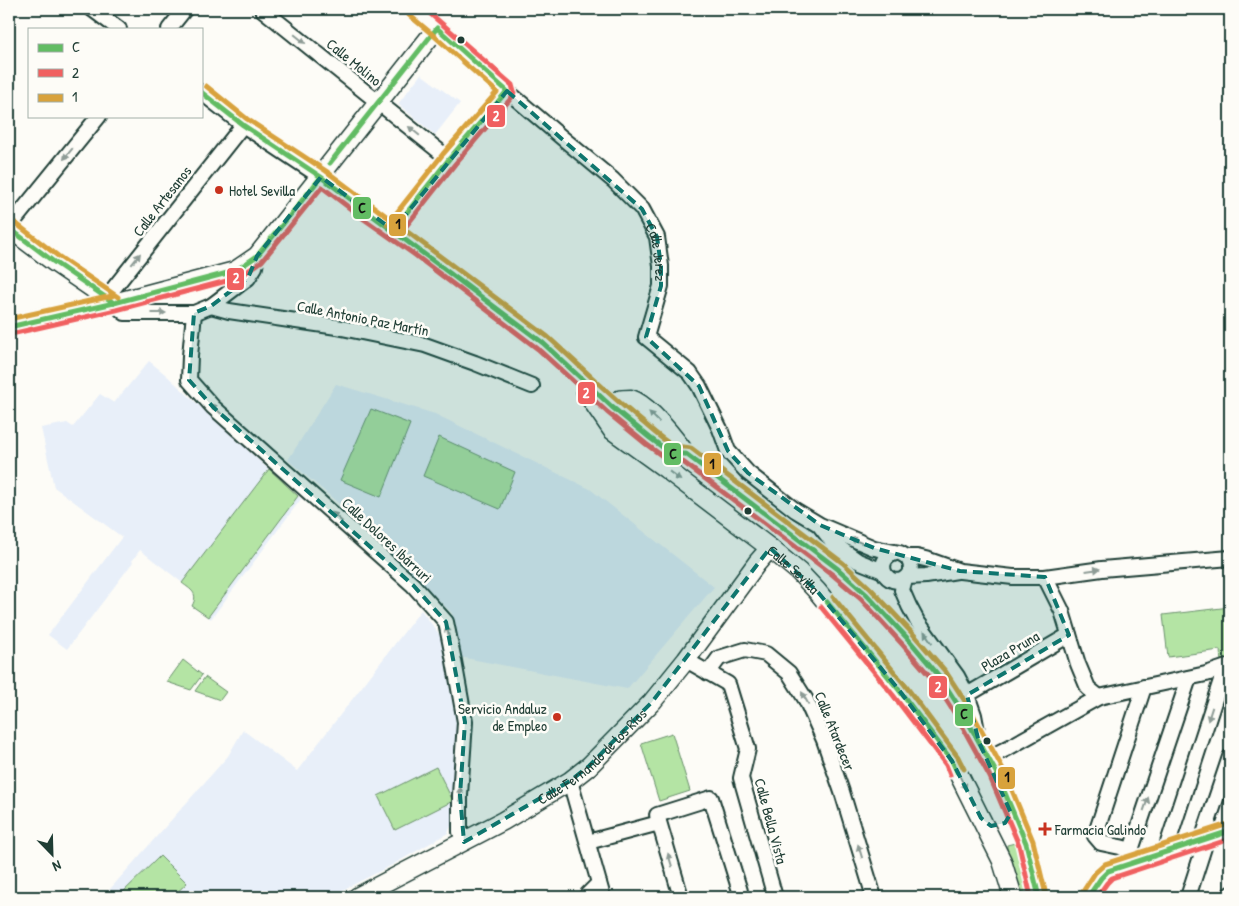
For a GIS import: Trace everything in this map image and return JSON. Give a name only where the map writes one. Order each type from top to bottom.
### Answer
[{"type":"main road","points":[[9,327],[110,300],[235,280],[321,176],[437,28]]},
{"type":"main road","name":"Calle Jerez","points":[[437,28],[507,90]]},
{"type":"main road","points":[[393,230],[507,90]]},
{"type":"main road","name":"Calle Sevilla","points":[[321,176],[543,343],[612,407],[620,400],[630,399],[647,410],[686,454],[838,569],[866,594],[940,677],[963,713],[997,774],[1026,844],[1039,897]]},
{"type":"main road","points":[[9,227],[54,262],[110,300]]},
{"type":"main road","name":"Calle Sevilla","points":[[568,365],[609,427],[770,548],[799,572],[817,591],[904,697],[952,761],[1000,857],[1013,897]]},
{"type":"main road","points":[[612,407],[609,416],[610,422],[622,436]]},
{"type":"main road","name":"Calle Fernando de los Ríos","points":[[356,897],[503,822],[570,781],[589,766],[652,702],[770,548]]},
{"type":"main road","points":[[981,818],[992,826],[1005,823],[1010,818],[1010,806]]},
{"type":"main road","points":[[1000,857],[1000,847],[1004,840],[1018,837],[1022,838],[1026,844]]},
{"type":"street","points":[[92,9],[118,28]]},
{"type":"street","points":[[170,28],[185,9]]},
{"type":"street","name":"Calle Molino","points":[[262,9],[450,159]]},
{"type":"street","name":"Calle Jerez","points":[[414,9],[437,28]]},
{"type":"street","name":"Calle Jerez","points":[[507,90],[613,180],[642,209],[657,237],[661,266],[661,286],[646,337],[690,373],[699,386],[720,429],[728,451],[748,473],[795,510],[820,525],[874,548],[917,557],[960,571]]},
{"type":"street","name":"Calle Sevilla","points":[[202,93],[243,125],[321,176]]},
{"type":"street","points":[[9,227],[97,118]]},
{"type":"street","name":"Calle Artesanos","points":[[110,300],[243,125]]},
{"type":"street","points":[[110,300],[125,313],[194,313],[211,306],[235,280]]},
{"type":"street","name":"Calle Antonio Paz Martín","points":[[211,306],[229,311],[346,329],[425,345],[532,386]]},
{"type":"street","name":"Calle Dolores Ibárruri","points":[[194,313],[189,380],[213,407],[413,584],[446,622],[465,722],[460,796],[460,832],[464,842]]},
{"type":"street","name":"Calle Jerez","points":[[820,525],[834,544],[858,561],[884,571]]},
{"type":"street","points":[[979,742],[974,716],[967,695],[957,676],[917,621],[902,590],[906,578],[909,574],[911,565],[901,555],[892,554],[885,559],[883,563],[886,576],[895,581],[906,578],[960,571],[1013,577],[1045,577],[1102,569],[1230,558]]},
{"type":"street","points":[[909,606],[911,591],[926,576]]},
{"type":"street","points":[[1045,577],[1062,612],[1078,664],[1088,688],[1099,697]]},
{"type":"street","name":"Plaza Pruna","points":[[967,695],[1069,635]]},
{"type":"street","name":"Calle Atardecer","points":[[708,673],[719,658],[746,650],[766,654],[789,673],[806,700],[824,740],[874,897]]},
{"type":"street","name":"Calle Bella Vista","points":[[686,660],[728,684],[748,749],[741,778],[776,897]]},
{"type":"street","points":[[988,758],[1099,697],[1189,678],[1228,667]]},
{"type":"street","points":[[1165,852],[1228,667]]},
{"type":"street","points":[[1134,856],[1189,678]]},
{"type":"street","points":[[1134,856],[1120,847],[1101,843],[1095,836],[1144,687]]},
{"type":"street","points":[[1188,897],[1230,757]]},
{"type":"street","points":[[570,781],[603,897]]},
{"type":"street","points":[[681,897],[657,815],[711,798],[740,891]]},
{"type":"street","points":[[588,842],[659,822]]},
{"type":"street","points":[[1088,897],[1108,871],[1134,856],[1165,852],[1230,831]]},
{"type":"street","points":[[586,897],[599,883]]},
{"type":"highlighted area","points":[[507,91],[642,209],[657,237],[661,266],[661,286],[646,337],[699,386],[728,451],[748,473],[820,525],[874,548],[960,571],[1045,577],[1069,635],[967,695],[979,742],[1011,813],[1005,823],[991,826],[981,818],[952,761],[899,690],[817,591],[770,548],[652,702],[589,766],[570,781],[464,842],[460,795],[465,722],[446,622],[413,585],[213,407],[189,380],[194,313],[211,306],[248,278],[257,256],[321,177],[393,230]]},
{"type":"shaded area","points":[[421,74],[460,103],[435,135],[398,104]]},
{"type":"shaded area","points":[[149,361],[301,499],[211,619],[192,606],[195,600],[193,591],[140,550],[67,649],[48,635],[122,537],[54,487],[41,428],[67,423],[73,427],[100,394],[114,403]]},
{"type":"shaded area","points":[[336,384],[435,414],[590,489],[714,587],[627,689],[460,657],[452,613],[391,554],[393,546],[381,540],[288,460]]},
{"type":"shaded area","points":[[421,610],[440,635],[459,724],[451,826],[448,833],[394,864],[329,897],[103,897],[228,756],[243,730],[297,771]]},
{"type":"green space","points":[[371,409],[410,424],[381,497],[340,480]]},
{"type":"green space","points":[[439,437],[515,472],[500,509],[423,476]]},
{"type":"green space","points":[[269,469],[298,496],[208,617],[192,606],[195,598],[193,592],[182,583]]},
{"type":"green space","points":[[1230,607],[1230,660],[1221,663],[1220,650],[1168,657],[1163,615]]},
{"type":"green space","points":[[183,660],[202,675],[191,690],[167,682]]},
{"type":"green space","points":[[205,677],[226,692],[220,700],[195,691]]},
{"type":"green space","points":[[672,733],[690,791],[659,801],[641,743]]},
{"type":"green space","points":[[436,767],[453,801],[395,830],[378,796]]},
{"type":"green space","points":[[1015,843],[1018,846],[1032,897],[1023,897],[1007,854],[1007,845]]},
{"type":"green space","points":[[160,856],[187,883],[172,897],[118,897]]},
{"type":"transit line","name":"2","points":[[399,235],[455,164],[513,96],[514,92],[512,85],[425,9]]},
{"type":"transit line","name":"1","points":[[387,225],[443,154],[497,92],[409,15]]},
{"type":"transit line","name":"C","points":[[330,163],[437,28],[507,91],[449,159],[393,230]]},
{"type":"transit line","name":"1","points":[[206,86],[247,119],[326,171],[548,337],[659,436],[674,446],[691,448],[843,563],[871,589],[946,672],[970,709],[1004,771],[1033,841],[1046,895]]},
{"type":"transit line","name":"C","points":[[202,93],[243,125],[321,177],[543,343],[612,407],[650,438],[672,454],[686,454],[838,569],[866,594],[940,677],[963,713],[997,774],[1026,843],[1039,897]]},
{"type":"transit line","name":"C","points":[[9,327],[114,303],[235,271],[257,256],[321,177]]},
{"type":"transit line","name":"2","points":[[11,334],[116,310],[238,278],[262,261],[322,187],[538,349],[607,412],[646,444],[669,461],[683,462],[833,575],[861,599],[934,681],[957,717],[990,777],[1019,845],[1031,897]]},
{"type":"transit line","name":"1","points":[[14,222],[58,256],[118,297]]},
{"type":"transit line","name":"C","points":[[9,228],[54,262],[114,303]]},
{"type":"transit line","name":"1","points":[[9,319],[112,296]]},
{"type":"transit line","name":"1","points":[[833,597],[905,685],[958,757],[964,769]]},
{"type":"transit line","name":"C","points":[[827,602],[899,690],[952,761],[957,772]]},
{"type":"transit line","name":"2","points":[[821,607],[893,695],[946,765],[950,775]]},
{"type":"transit line","name":"1","points":[[1082,893],[1095,873],[1105,864],[1228,824]]},
{"type":"transit line","name":"C","points":[[1088,897],[1108,871],[1230,831]]},
{"type":"transit line","name":"2","points":[[1097,897],[1112,878],[1230,839]]},
{"type":"place","name":"Hotel Sevilla","points":[[219,190]]},
{"type":"place","name":"Servicio Andaluz de Empleo","points":[[557,717]]},
{"type":"place","name":"Farmacia Galindo","points":[[1045,829]]}]
